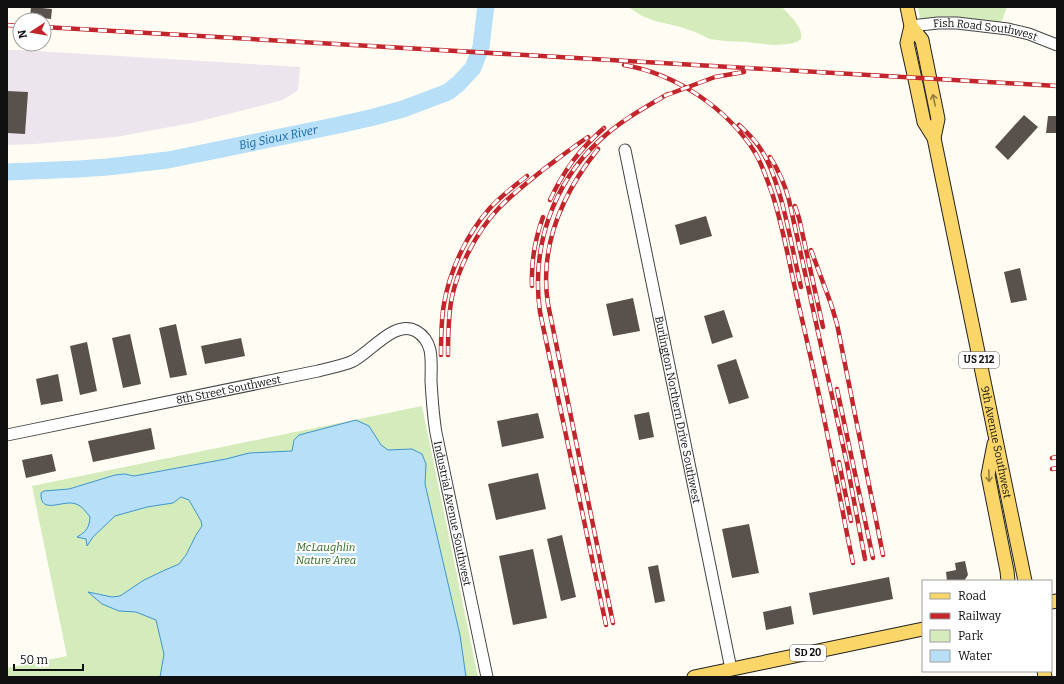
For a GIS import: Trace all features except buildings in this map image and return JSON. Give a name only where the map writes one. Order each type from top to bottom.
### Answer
[{"type":"main road","name":"9th Avenue Southwest","points":[[907,7],[911,26],[922,40],[938,119],[934,138],[1025,580]]},
{"type":"main road","points":[[995,438],[988,475],[1008,580]]},
{"type":"main road","name":"SD 20","points":[[694,677],[922,629]]},
{"type":"street","name":"Fish Road Southwest","points":[[911,26],[938,23],[957,23],[1008,29],[1029,34],[1057,45]]},
{"type":"street","name":"Burlington Northern Drive Southwest","points":[[625,150],[731,669]]},
{"type":"street","name":"8th Street Southwest","points":[[7,435],[338,366],[352,361],[364,354],[391,332],[398,329],[413,329],[420,333],[426,340],[429,349]]},
{"type":"street","name":"Industrial Avenue Southwest","points":[[429,349],[431,359],[432,408],[436,433],[487,677]]},
{"type":"shaded area","points":[[7,50],[12,50],[12,52],[52,52],[300,67],[298,90],[283,100],[197,122],[116,137],[7,145]]},
{"type":"green space","points":[[628,7],[782,7],[792,17],[798,26],[801,39],[797,42],[788,44],[773,45],[710,39],[695,32],[642,16]]},
{"type":"green space","points":[[918,7],[1007,7],[1001,23],[962,18],[920,19]]},
{"type":"green space","name":"McLaughlin Nature Area","points":[[422,406],[478,677],[7,677],[7,668],[67,656],[32,486]]},
{"type":"water","name":"McLaughlin Nature Area","points":[[356,420],[369,426],[381,445],[388,450],[412,449],[422,454],[426,464],[425,484],[460,635],[466,677],[160,677],[164,654],[156,620],[136,612],[119,611],[102,604],[88,592],[112,597],[120,596],[144,580],[179,564],[186,555],[202,526],[201,521],[189,500],[181,497],[173,503],[147,507],[115,516],[93,537],[87,546],[86,539],[77,537],[87,529],[89,524],[90,517],[84,509],[71,503],[48,505],[44,504],[42,500],[41,493],[44,491],[69,489],[115,475],[125,474],[134,476],[226,459],[249,453],[292,451],[294,440],[299,435]]},
{"type":"waterway","name":"Big Sioux River","points":[[7,172],[107,167],[168,160],[339,125],[403,109],[448,92],[473,68],[481,47],[486,7]]},
{"type":"railway","points":[[7,25],[12,25]]},
{"type":"railway","points":[[52,27],[1057,86]]},
{"type":"railway","points":[[624,65],[663,76],[682,85],[716,108],[731,122],[744,138],[756,154],[761,164],[777,208],[783,232],[823,413],[853,563]]},
{"type":"railway","points":[[664,96],[715,77],[744,72]]},
{"type":"railway","points":[[606,625],[540,312],[538,288],[539,264],[542,241],[549,218],[569,176],[583,157],[600,140],[632,115],[668,94]]},
{"type":"railway","points":[[739,125],[758,145],[771,169],[784,210],[801,287]]},
{"type":"railway","points":[[550,200],[573,161],[587,144],[604,128]]},
{"type":"railway","points":[[448,355],[450,311],[455,286],[469,250],[483,228],[490,218],[514,193],[588,137]]},
{"type":"railway","points":[[598,149],[574,184],[556,222],[550,241],[546,283],[548,304],[613,623]]},
{"type":"railway","points":[[770,157],[786,189],[789,200],[847,464],[865,559]]},
{"type":"railway","points":[[441,355],[444,304],[450,278],[455,265],[474,229],[490,208],[503,195],[527,176]]},
{"type":"railway","points":[[795,206],[823,327]]},
{"type":"railway","points":[[532,286],[534,251],[543,217]]},
{"type":"railway","points":[[811,250],[837,324],[883,555]]},
{"type":"railway","points":[[837,389],[873,558]]},
{"type":"railway","points":[[1052,458],[1057,457]]},
{"type":"railway","points":[[839,462],[851,521]]},
{"type":"railway","points":[[1052,469],[1057,468]]}]
